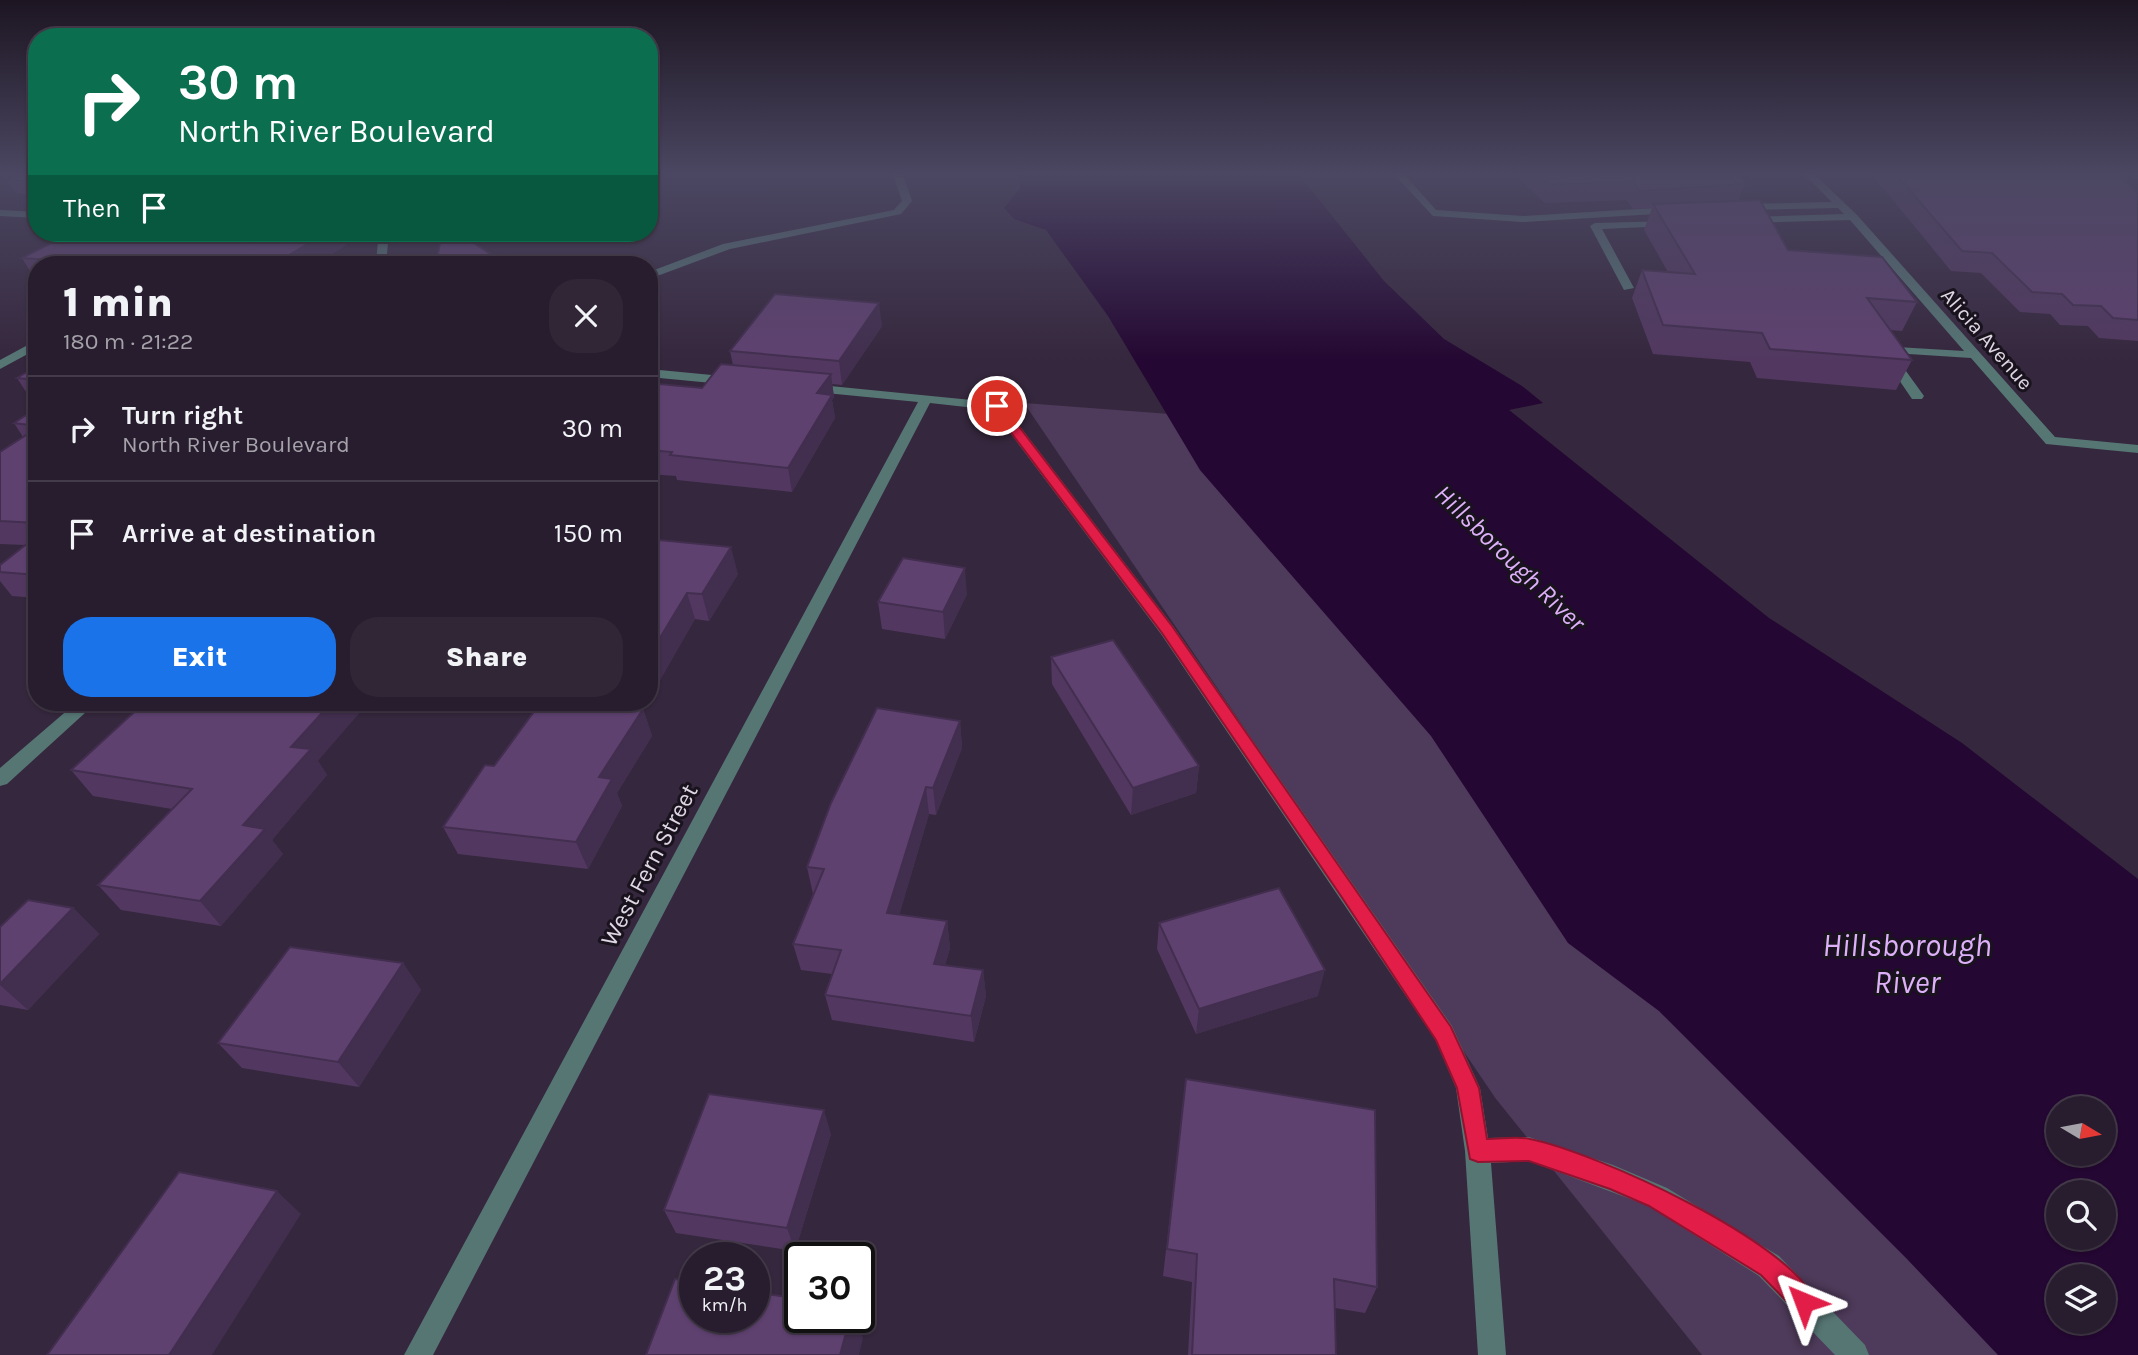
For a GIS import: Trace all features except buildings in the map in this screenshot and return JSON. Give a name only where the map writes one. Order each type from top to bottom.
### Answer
[{"type":"street","points":[[658,273],[727,246],[781,235]]},
{"type":"street","points":[[1600,235],[1628,288]]},
{"type":"street","name":"Alicia Avenue","points":[[1869,235],[2051,441],[2138,449]]},
{"type":"street","points":[[0,352],[28,344]]},
{"type":"street","points":[[0,365],[28,348]]},
{"type":"street","points":[[1917,396],[1884,349],[1976,355]]},
{"type":"street","points":[[658,374],[746,382]]},
{"type":"street","points":[[802,387],[997,406],[1167,630],[1444,1033],[1468,1088],[1478,1151],[1492,1355]]},
{"type":"street","name":"West Fern Street","points":[[418,1355],[926,399]]},
{"type":"street","points":[[0,779],[78,711]]},
{"type":"street","points":[[1478,1151],[1529,1150],[1612,1178],[1658,1197],[1769,1266],[1855,1355]]},
{"type":"shaded area","points":[[1024,403],[1183,415],[2030,1355],[1702,1355],[1496,1099]]},
{"type":"water","name":"Hillsborough River","points":[[1050,235],[1347,235],[1384,281],[1444,339],[1522,386],[1543,403],[1509,410],[1769,618],[1962,743],[2138,879],[2138,1355],[1998,1355],[1907,1259],[1659,1011],[1568,943],[1431,736],[1200,470],[1108,316]]},
{"type":"route","points":[[997,406],[1167,630],[1444,1033],[1468,1088],[1478,1151],[1529,1150],[1612,1178],[1658,1197],[1769,1266],[1804,1302]]}]
